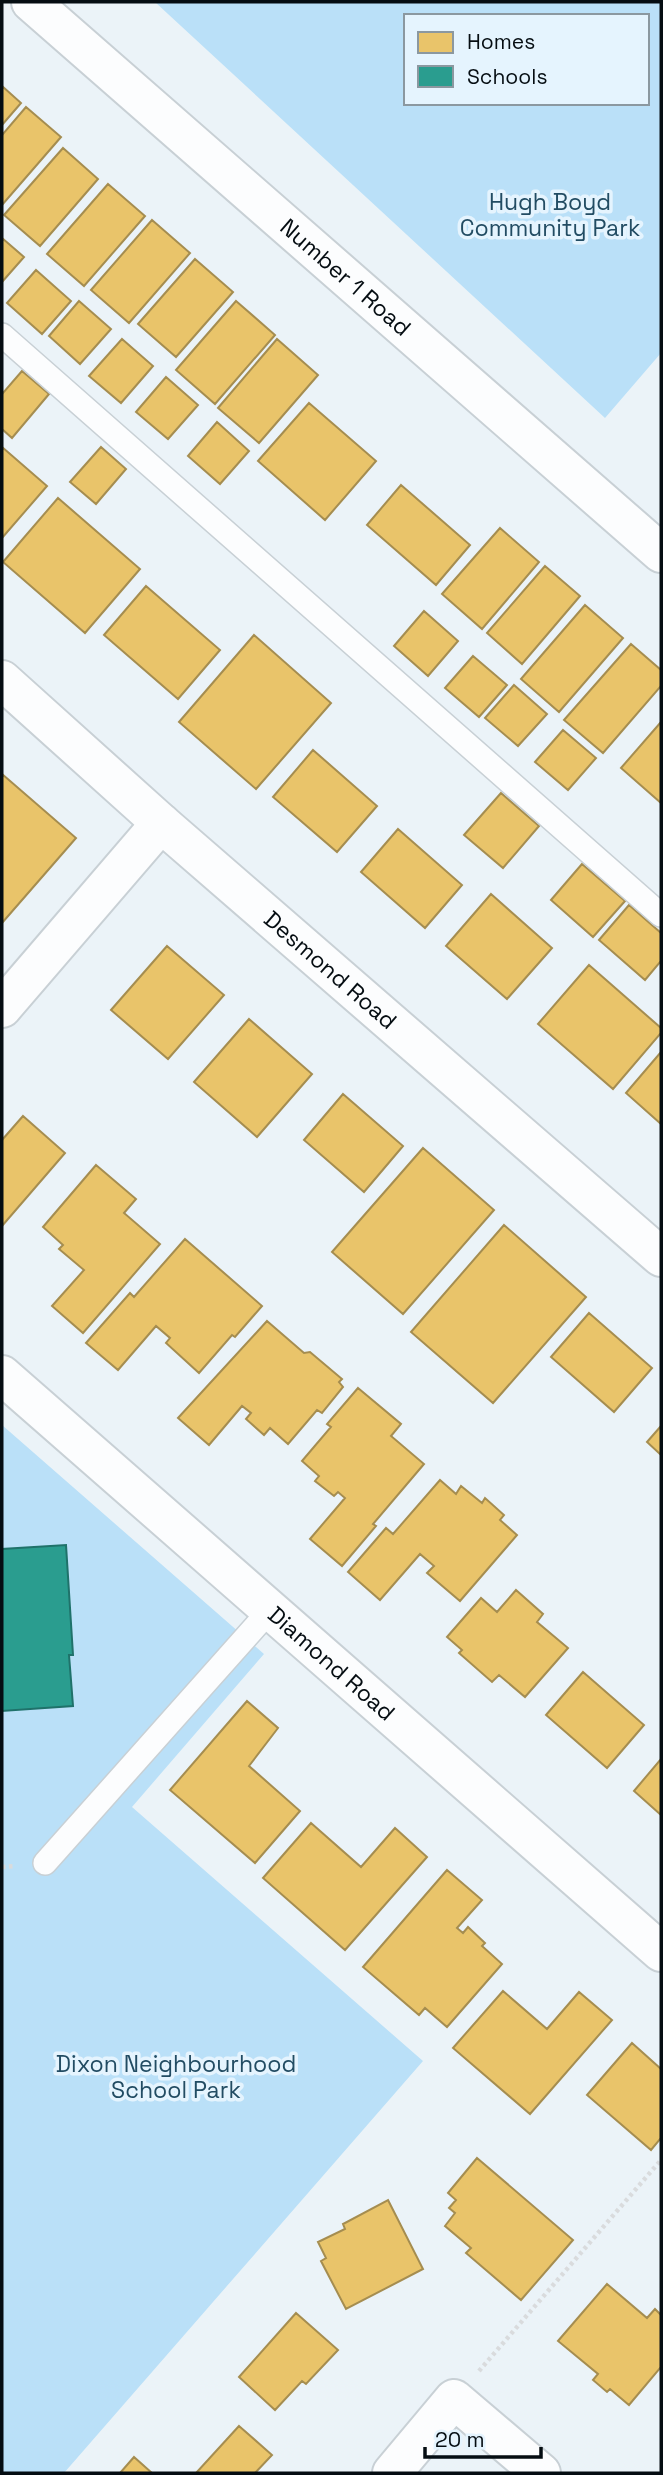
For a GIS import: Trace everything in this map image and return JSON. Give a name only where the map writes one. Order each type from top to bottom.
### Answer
[{"type":"street","name":"Number 1 Road","points":[[31,2],[661,552]]},
{"type":"street","name":"Desmond Road","points":[[2,681],[161,823],[661,1257]]},
{"type":"street","points":[[2,1008],[161,823]]},
{"type":"street","name":"Diamond Road","points":[[2,1375],[661,1952]]},
{"type":"street","points":[[391,2473],[454,2399],[541,2473]]},
{"type":"lane","points":[[2,335],[661,915]]},
{"type":"lane","points":[[45,1863],[271,1609]]},
{"type":"path","points":[[454,2399],[525,2321],[661,2160]]},
{"type":"green space","name":"Hugh Boyd Community Park","points":[[155,2],[661,2],[661,353],[605,418]]},
{"type":"green space","name":"Dixon Neighbourhood School Park","points":[[2,1425],[264,1654],[132,1807],[423,2061],[64,2473],[2,2473]]},
{"type":"building: Homes","points":[[2,86],[21,103],[2,125]]},
{"type":"building: Homes","points":[[26,107],[61,137],[2,205],[2,135]]},
{"type":"building: Homes","points":[[63,148],[98,179],[40,246],[4,215]]},
{"type":"building: Homes","points":[[108,184],[145,216],[84,286],[47,254]]},
{"type":"building: Homes","points":[[152,220],[190,253],[129,323],[91,290]]},
{"type":"building: Homes","points":[[2,238],[24,257],[2,282]]},
{"type":"building: Homes","points":[[195,259],[233,292],[176,357],[138,324]]},
{"type":"building: Homes","points":[[36,270],[71,301],[42,334],[7,303]]},
{"type":"building: Homes","points":[[79,301],[111,329],[80,364],[49,336]]},
{"type":"building: Homes","points":[[236,301],[275,335],[215,404],[176,370]]},
{"type":"building: Homes","points":[[122,339],[153,366],[121,403],[89,376]]},
{"type":"building: Homes","points":[[277,339],[318,375],[259,443],[218,408]]},
{"type":"building: Homes","points":[[22,371],[49,394],[12,438],[2,429],[2,394]]},
{"type":"building: Homes","points":[[166,377],[198,405],[168,439],[136,412]]},
{"type":"building: Homes","points":[[309,403],[376,461],[325,520],[258,461]]},
{"type":"building: Homes","points":[[217,422],[249,451],[220,484],[188,456]]},
{"type":"building: Homes","points":[[2,447],[47,486],[2,538]]},
{"type":"building: Homes","points":[[101,447],[126,469],[96,504],[70,482]]},
{"type":"building: Homes","points":[[401,485],[470,545],[436,585],[367,525]]},
{"type":"building: Homes","points":[[58,498],[140,569],[85,633],[3,562]]},
{"type":"building: Homes","points":[[500,528],[539,562],[482,629],[442,594]]},
{"type":"building: Homes","points":[[545,566],[580,596],[522,664],[487,633]]},
{"type":"building: Homes","points":[[146,586],[220,650],[178,699],[104,635]]},
{"type":"building: Homes","points":[[585,605],[623,638],[559,712],[521,679]]},
{"type":"building: Homes","points":[[424,611],[458,641],[428,676],[394,646]]},
{"type":"building: Homes","points":[[254,635],[331,703],[256,789],[179,722]]},
{"type":"building: Homes","points":[[631,644],[661,670],[661,686],[603,753],[564,720]]},
{"type":"building: Homes","points":[[473,656],[507,685],[479,717],[445,688]]},
{"type":"building: Homes","points":[[514,685],[547,714],[518,746],[485,718]]},
{"type":"building: Homes","points":[[661,722],[661,803],[621,768]]},
{"type":"building: Homes","points":[[563,730],[596,758],[568,790],[535,762]]},
{"type":"building: Homes","points":[[313,750],[377,806],[337,852],[273,797]]},
{"type":"building: Homes","points":[[2,774],[76,838],[2,923]]},
{"type":"building: Homes","points":[[501,793],[539,826],[503,868],[464,835]]},
{"type":"building: Homes","points":[[398,829],[462,885],[425,928],[361,872]]},
{"type":"building: Homes","points":[[582,864],[625,901],[593,937],[551,900]]},
{"type":"building: Homes","points":[[491,894],[552,948],[507,999],[446,946]]},
{"type":"building: Homes","points":[[629,905],[661,933],[661,961],[645,980],[599,940]]},
{"type":"building: Homes","points":[[167,946],[224,995],[168,1059],[111,1010]]},
{"type":"building: Homes","points":[[589,965],[661,1028],[661,1033],[613,1089],[538,1024]]},
{"type":"building: Homes","points":[[249,1019],[312,1074],[257,1137],[194,1082]]},
{"type":"building: Homes","points":[[661,1052],[661,1124],[626,1093]]},
{"type":"building: Homes","points":[[343,1094],[403,1146],[364,1192],[304,1140]]},
{"type":"building: Homes","points":[[23,1116],[65,1153],[2,1226],[2,1140]]},
{"type":"building: Homes","points":[[423,1148],[494,1210],[403,1314],[332,1252]]},
{"type":"building: Homes","points":[[96,1165],[136,1199],[124,1213],[160,1244],[83,1333],[52,1306],[84,1270],[59,1249],[63,1245],[43,1227]]},
{"type":"building: Homes","points":[[504,1225],[586,1297],[493,1403],[411,1332]]},
{"type":"building: Homes","points":[[185,1239],[262,1306],[199,1373],[166,1343],[170,1338],[156,1326],[118,1370],[86,1343],[130,1293],[134,1297]]},
{"type":"building: Homes","points":[[589,1313],[652,1368],[614,1412],[551,1357]]},
{"type":"building: Homes","points":[[267,1321],[304,1353],[310,1352],[342,1379],[339,1382],[343,1387],[322,1413],[317,1410],[288,1444],[270,1428],[264,1435],[246,1419],[251,1413],[242,1406],[209,1445],[178,1418]]},
{"type":"building: Homes","points":[[358,1388],[401,1424],[391,1436],[424,1464],[373,1524],[376,1526],[342,1566],[310,1539],[345,1498],[338,1492],[334,1496],[315,1481],[319,1476],[302,1461],[331,1427],[327,1424]]},
{"type":"building: Homes","points":[[661,1426],[661,1455],[647,1442]]},
{"type":"building: Homes","points":[[440,1480],[456,1494],[461,1486],[482,1503],[485,1498],[504,1515],[500,1520],[517,1535],[460,1601],[427,1573],[434,1566],[420,1554],[380,1600],[348,1572],[386,1528],[393,1534]]},
{"type":"building: Homes","points":[[516,1590],[543,1614],[537,1622],[568,1648],[525,1697],[499,1675],[492,1682],[459,1653],[462,1650],[447,1637],[481,1598],[497,1612]]},
{"type":"building: Homes","points":[[583,1672],[644,1725],[607,1768],[546,1715]]},
{"type":"building: Homes","points":[[247,1701],[278,1728],[249,1766],[300,1811],[255,1863],[170,1790]]},
{"type":"building: Homes","points":[[661,1759],[661,1815],[634,1791]]},
{"type":"building: Homes","points":[[311,1823],[361,1867],[395,1828],[427,1857],[345,1950],[263,1878]]},
{"type":"building: Homes","points":[[447,1870],[482,1900],[457,1928],[463,1933],[468,1927],[485,1943],[482,1946],[502,1964],[447,2027],[425,2008],[419,2015],[363,1967]]},
{"type":"building: Homes","points":[[503,1991],[547,2029],[579,1992],[612,2020],[530,2114],[453,2048]]},
{"type":"building: Homes","points":[[632,2043],[661,2069],[661,2138],[651,2150],[587,2095]]},
{"type":"building: Homes","points":[[477,2158],[573,2240],[521,2300],[466,2253],[471,2248],[445,2226],[455,2213],[449,2208],[456,2200],[448,2193]]},
{"type":"building: Homes","points":[[388,2200],[423,2269],[346,2309],[321,2261],[326,2258],[318,2242],[345,2229],[343,2224]]},
{"type":"building: Homes","points":[[607,2284],[647,2318],[655,2309],[661,2315],[661,2367],[629,2405],[610,2389],[607,2392],[593,2380],[598,2374],[558,2341]]},
{"type":"building: Homes","points":[[296,2313],[338,2350],[306,2384],[302,2381],[275,2410],[239,2377]]},
{"type":"building: Homes","points":[[239,2426],[272,2455],[255,2473],[196,2473]]},
{"type":"building: Homes","points":[[134,2457],[152,2473],[120,2473]]},
{"type":"building: Schools","points":[[66,1545],[73,1655],[69,1655],[73,1706],[2,1711],[2,1549]]}]
